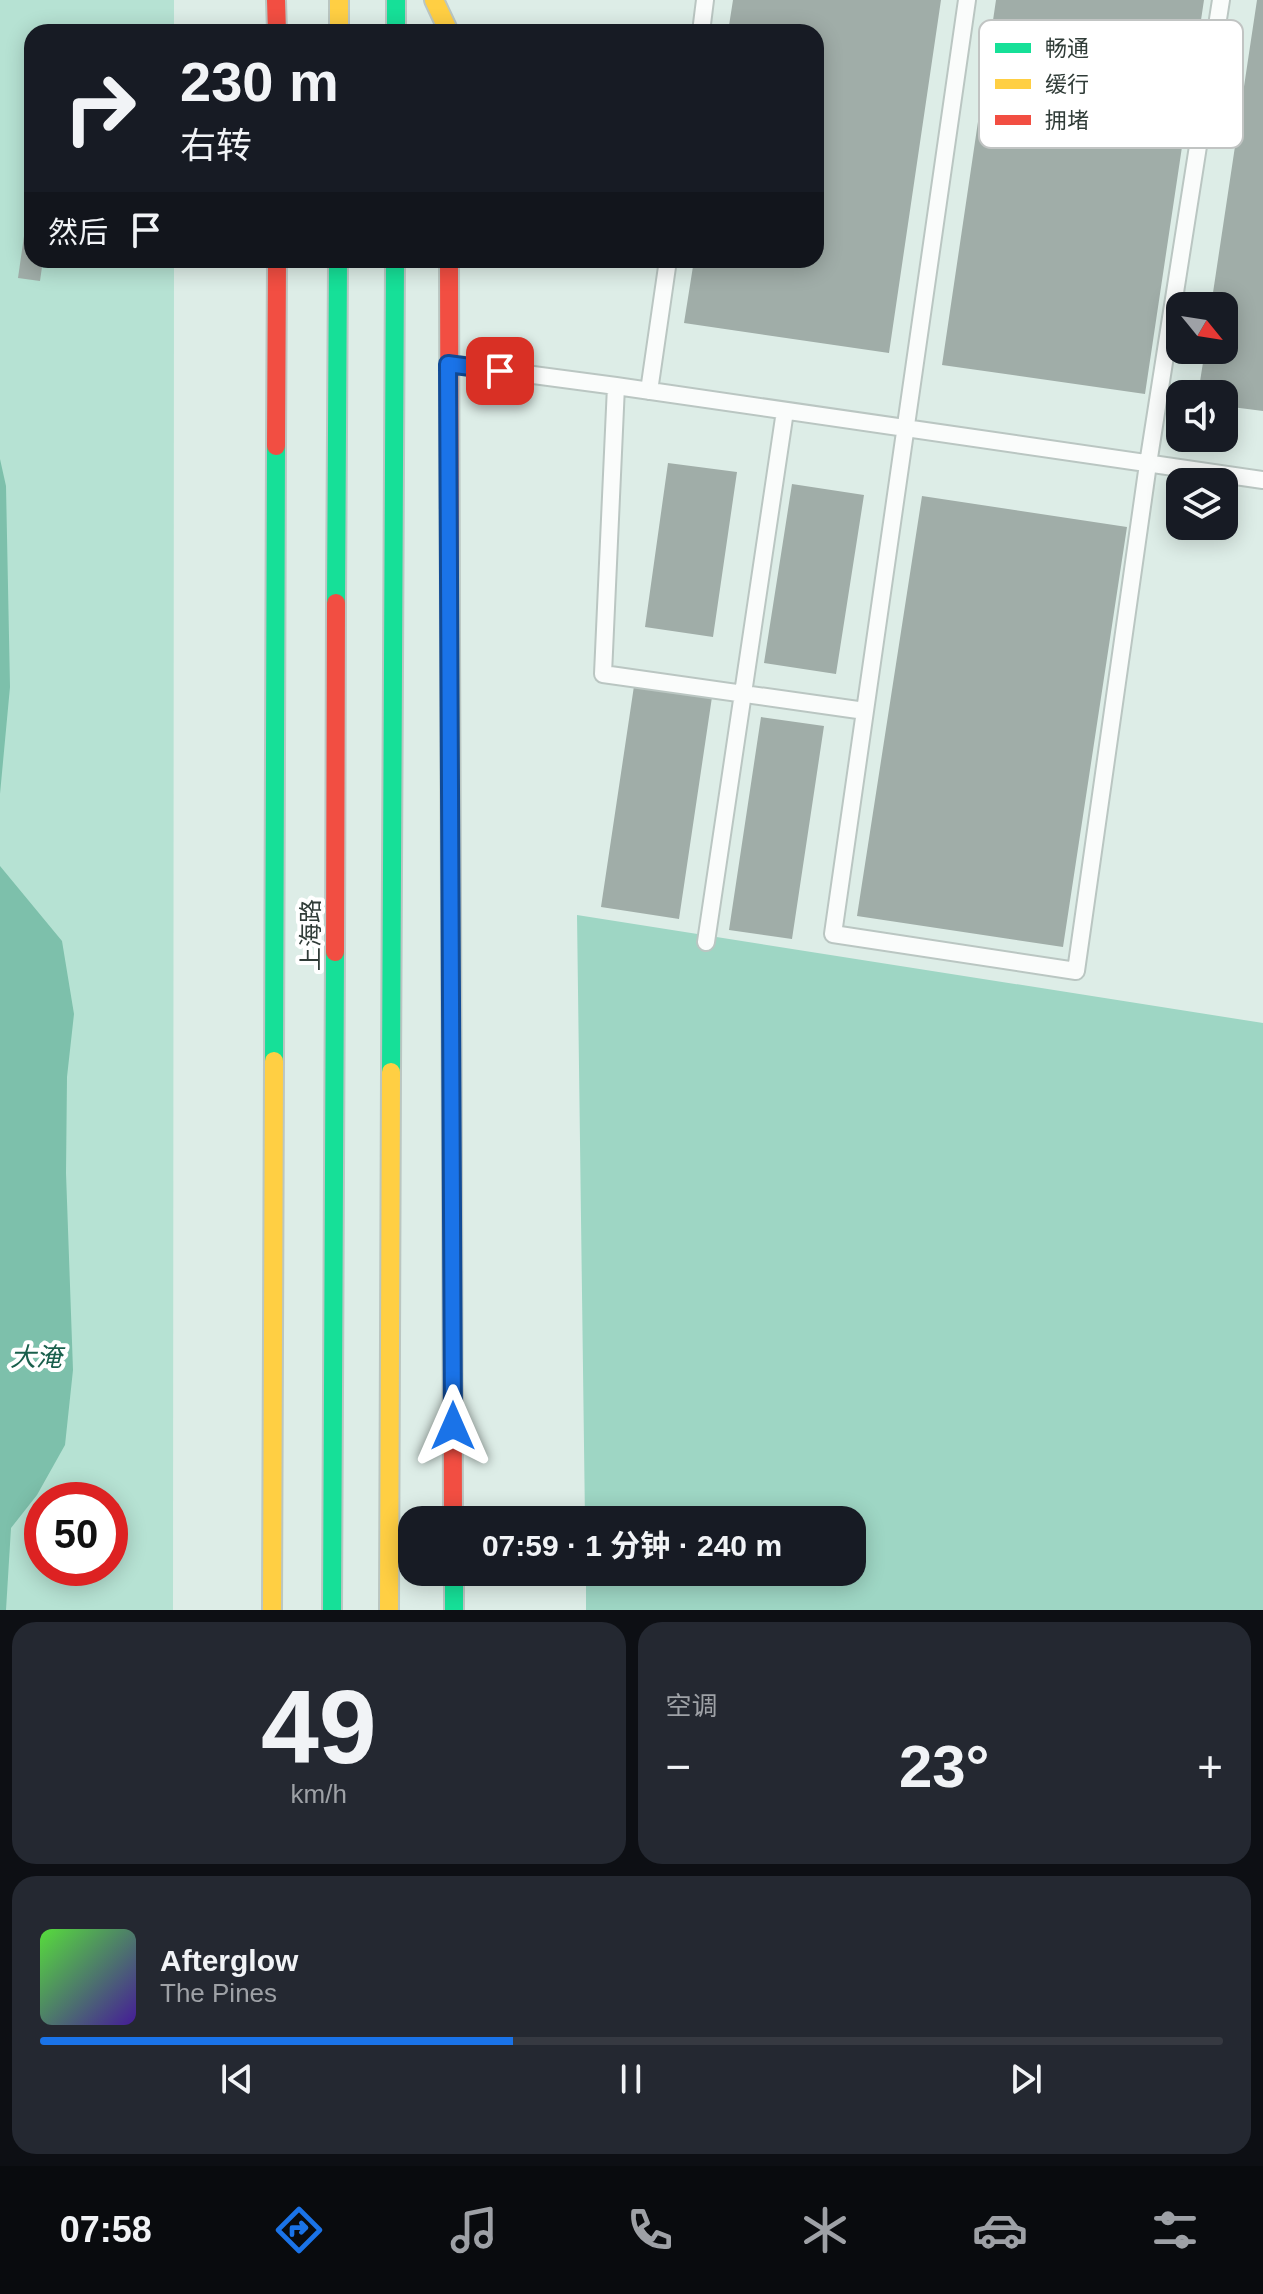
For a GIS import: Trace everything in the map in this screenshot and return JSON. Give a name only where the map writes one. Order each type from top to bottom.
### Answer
[{"type":"main road","points":[[276,0],[276,24]]},
{"type":"main road","points":[[278,24],[290,0]]},
{"type":"main road","points":[[339,0],[339,24]]},
{"type":"main road","points":[[396,0],[396,24]]},
{"type":"main road","points":[[434,0],[447,24]]},
{"type":"main road","points":[[451,24],[452,0]]},
{"type":"main road","name":"上海路","points":[[272,1610],[277,268]]},
{"type":"main road","name":"上海路","points":[[332,1610],[338,268]]},
{"type":"main road","points":[[389,1610],[395,268]]},
{"type":"main road","points":[[449,268],[453,1506]]},
{"type":"main road","points":[[454,1586],[454,1610]]},
{"type":"lane","points":[[702,24],[705,0]]},
{"type":"lane","points":[[967,0],[833,934],[1076,971],[1148,464],[1198,148]]},
{"type":"lane","points":[[1218,20],[1221,0]]},
{"type":"lane","points":[[649,391],[667,268]]},
{"type":"lane","points":[[448,364],[1263,480]]},
{"type":"lane","points":[[616,386],[603,674],[865,711]]},
{"type":"lane","points":[[706,942],[785,411]]},
{"type":"shaded area","points":[[0,0],[174,0],[174,24],[24,24],[24,268],[174,268],[173,1610],[0,1610]]},
{"type":"shaded area","points":[[577,915],[1263,1023],[1263,1610],[586,1610],[586,1586],[866,1586],[866,1506],[585,1506]]},
{"type":"water","points":[[0,459],[6,486],[10,687],[0,794]]},
{"type":"water","name":"大淹","points":[[0,866],[62,941],[74,1014],[67,1077],[66,1173],[73,1370],[65,1445],[44,1482],[24,1482],[24,1512],[11,1528],[6,1610],[0,1610]]},
{"type":"building","points":[[733,0],[941,0],[889,353],[684,323],[693,268],[824,268],[824,24],[729,24]]},
{"type":"building","points":[[996,0],[1204,0],[1201,20],[993,20]]},
{"type":"building","points":[[1257,0],[1263,0],[1263,411],[1238,408],[1238,380],[1200,380],[1203,364],[1238,364],[1238,292],[1213,292],[1235,148],[1243,148],[1243,93]]},
{"type":"building","points":[[979,115],[979,148],[1182,148],[1145,394],[942,365]]},
{"type":"building","points":[[24,236],[24,268],[42,268],[40,281],[18,278]]},
{"type":"building","points":[[668,463],[737,472],[713,637],[645,627]]},
{"type":"building","points":[[792,484],[864,495],[836,674],[764,663]]},
{"type":"building","points":[[922,496],[1127,527],[1063,947],[857,916]]},
{"type":"building","points":[[634,686],[712,697],[679,919],[601,907]]},
{"type":"building","points":[[761,717],[824,726],[792,939],[729,930]]},
{"type":"traffic: fast","points":[[396,0],[396,24]]},
{"type":"traffic: fast","points":[[336,603],[338,268]]},
{"type":"traffic: fast","points":[[391,1072],[395,268]]},
{"type":"traffic: fast","points":[[274,1061],[276,446]]},
{"type":"traffic: fast","points":[[332,1610],[335,952]]},
{"type":"traffic: fast","points":[[454,1586],[454,1610]]},
{"type":"traffic: slow","points":[[339,0],[339,24]]},
{"type":"traffic: slow","points":[[434,0],[445,24]]},
{"type":"traffic: slow","points":[[450,641],[452,1158]]},
{"type":"traffic: slow","points":[[272,1610],[274,1061]]},
{"type":"traffic: slow","points":[[389,1610],[391,1072]]},
{"type":"traffic: jam","points":[[276,0],[277,24]]},
{"type":"traffic: jam","points":[[276,446],[277,268]]},
{"type":"traffic: jam","points":[[449,268],[450,641]]},
{"type":"traffic: jam","points":[[335,952],[336,603]]},
{"type":"traffic: jam","points":[[452,1158],[453,1506]]},
{"type":"route","points":[[453,1426],[448,364],[500,371]]}]
